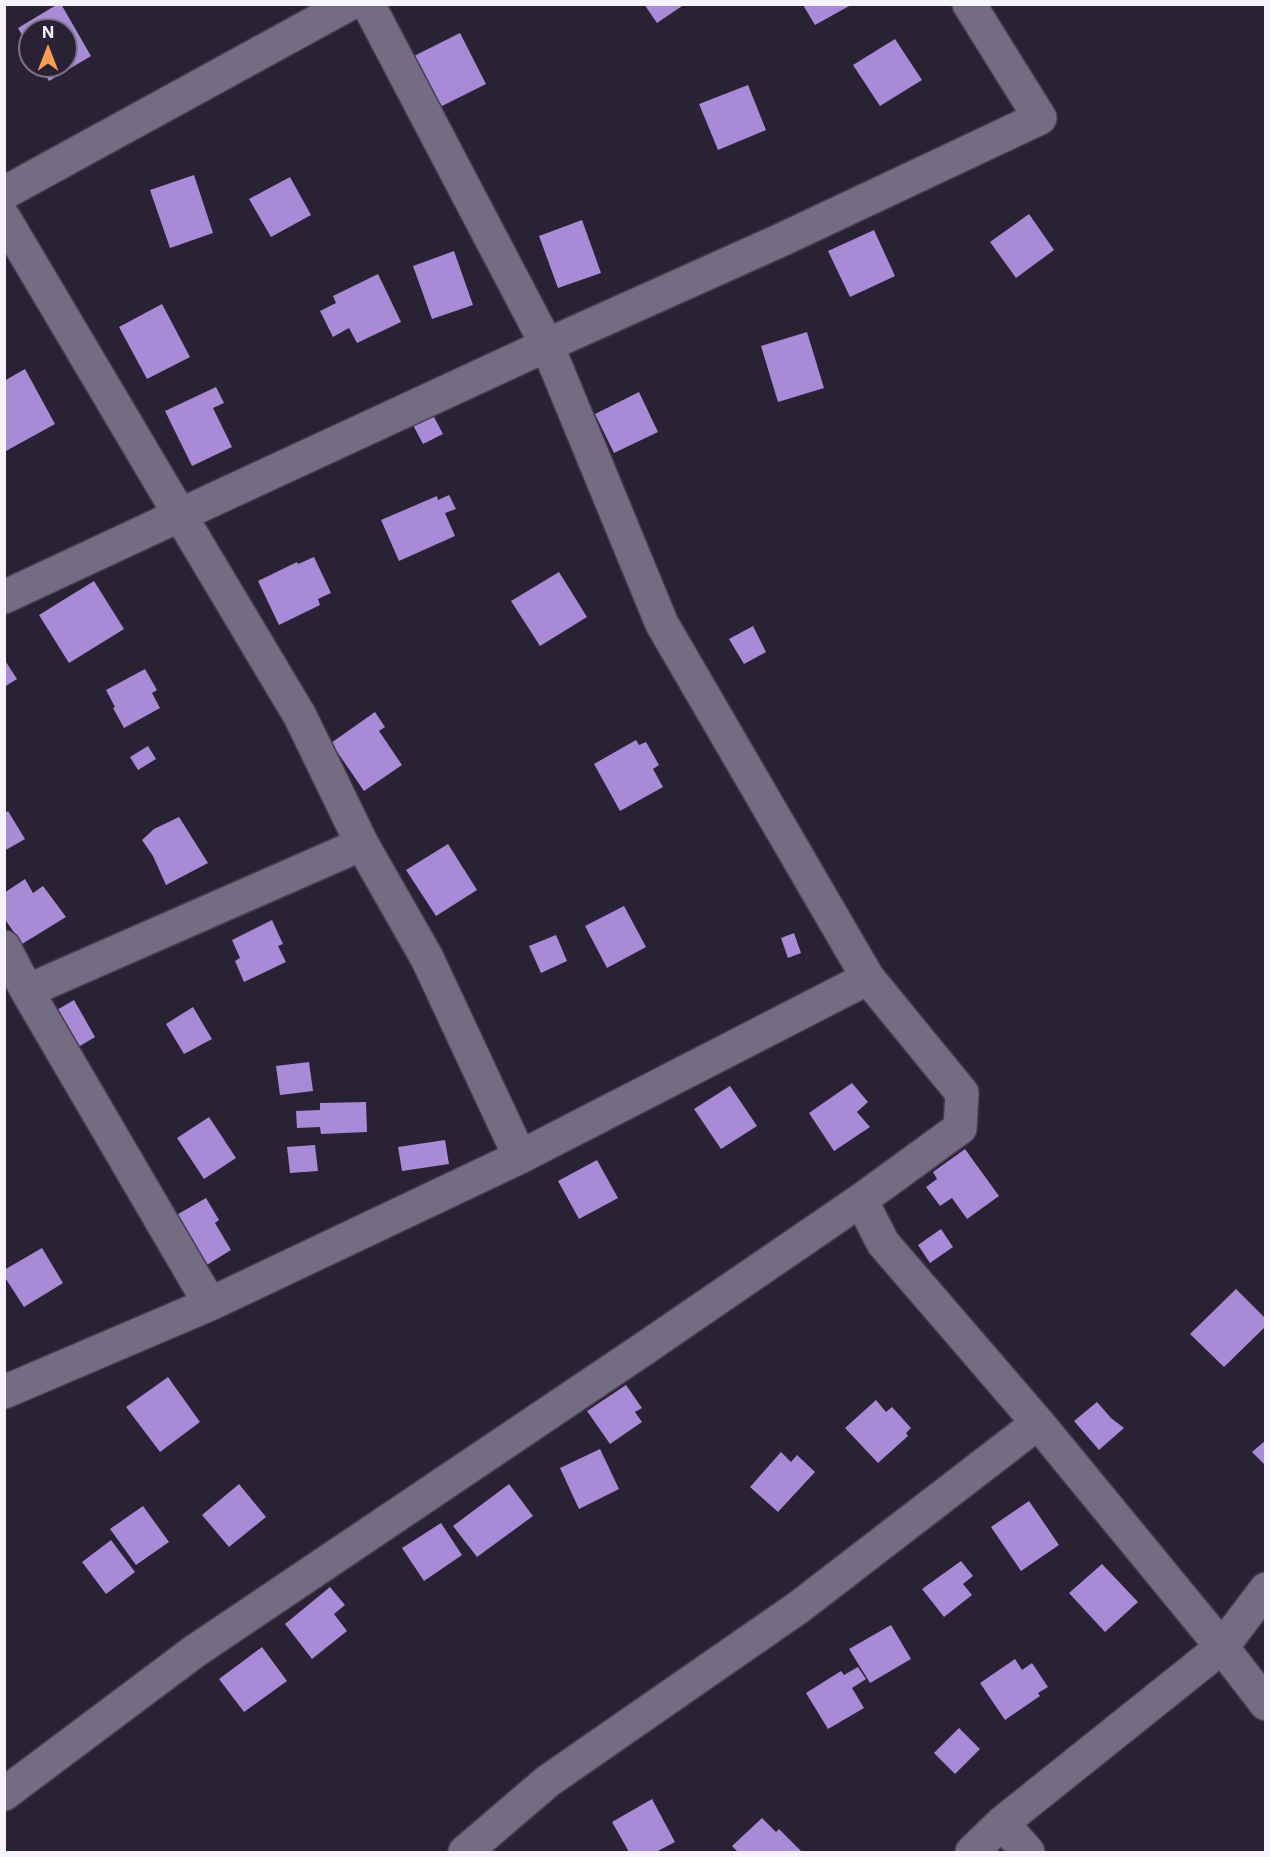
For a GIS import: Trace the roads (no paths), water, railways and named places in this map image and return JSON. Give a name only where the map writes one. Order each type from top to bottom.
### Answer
[{"type":"street","points":[[4,193],[350,4]]},
{"type":"street","points":[[4,1794],[195,1651],[645,1348],[861,1200],[960,1128],[962,1093],[868,978],[662,624],[547,345],[368,4]]},
{"type":"street","points":[[4,597],[547,345],[781,240],[1040,118],[969,4]]},
{"type":"street","points":[[4,218],[300,716],[362,844],[427,958],[520,1157]]},
{"type":"street","points":[[27,991],[362,844]]},
{"type":"street","points":[[4,947],[27,991],[210,1304]]},
{"type":"street","points":[[4,1392],[210,1304],[520,1157],[868,978]]},
{"type":"street","points":[[861,1200],[883,1243],[1038,1423],[1266,1704]]},
{"type":"street","points":[[465,1852],[548,1781],[799,1607],[1038,1423]]},
{"type":"street","points":[[972,1852],[1002,1823],[1222,1647],[1266,1588]]},
{"type":"street","points":[[1002,1823],[1028,1852]]}]
